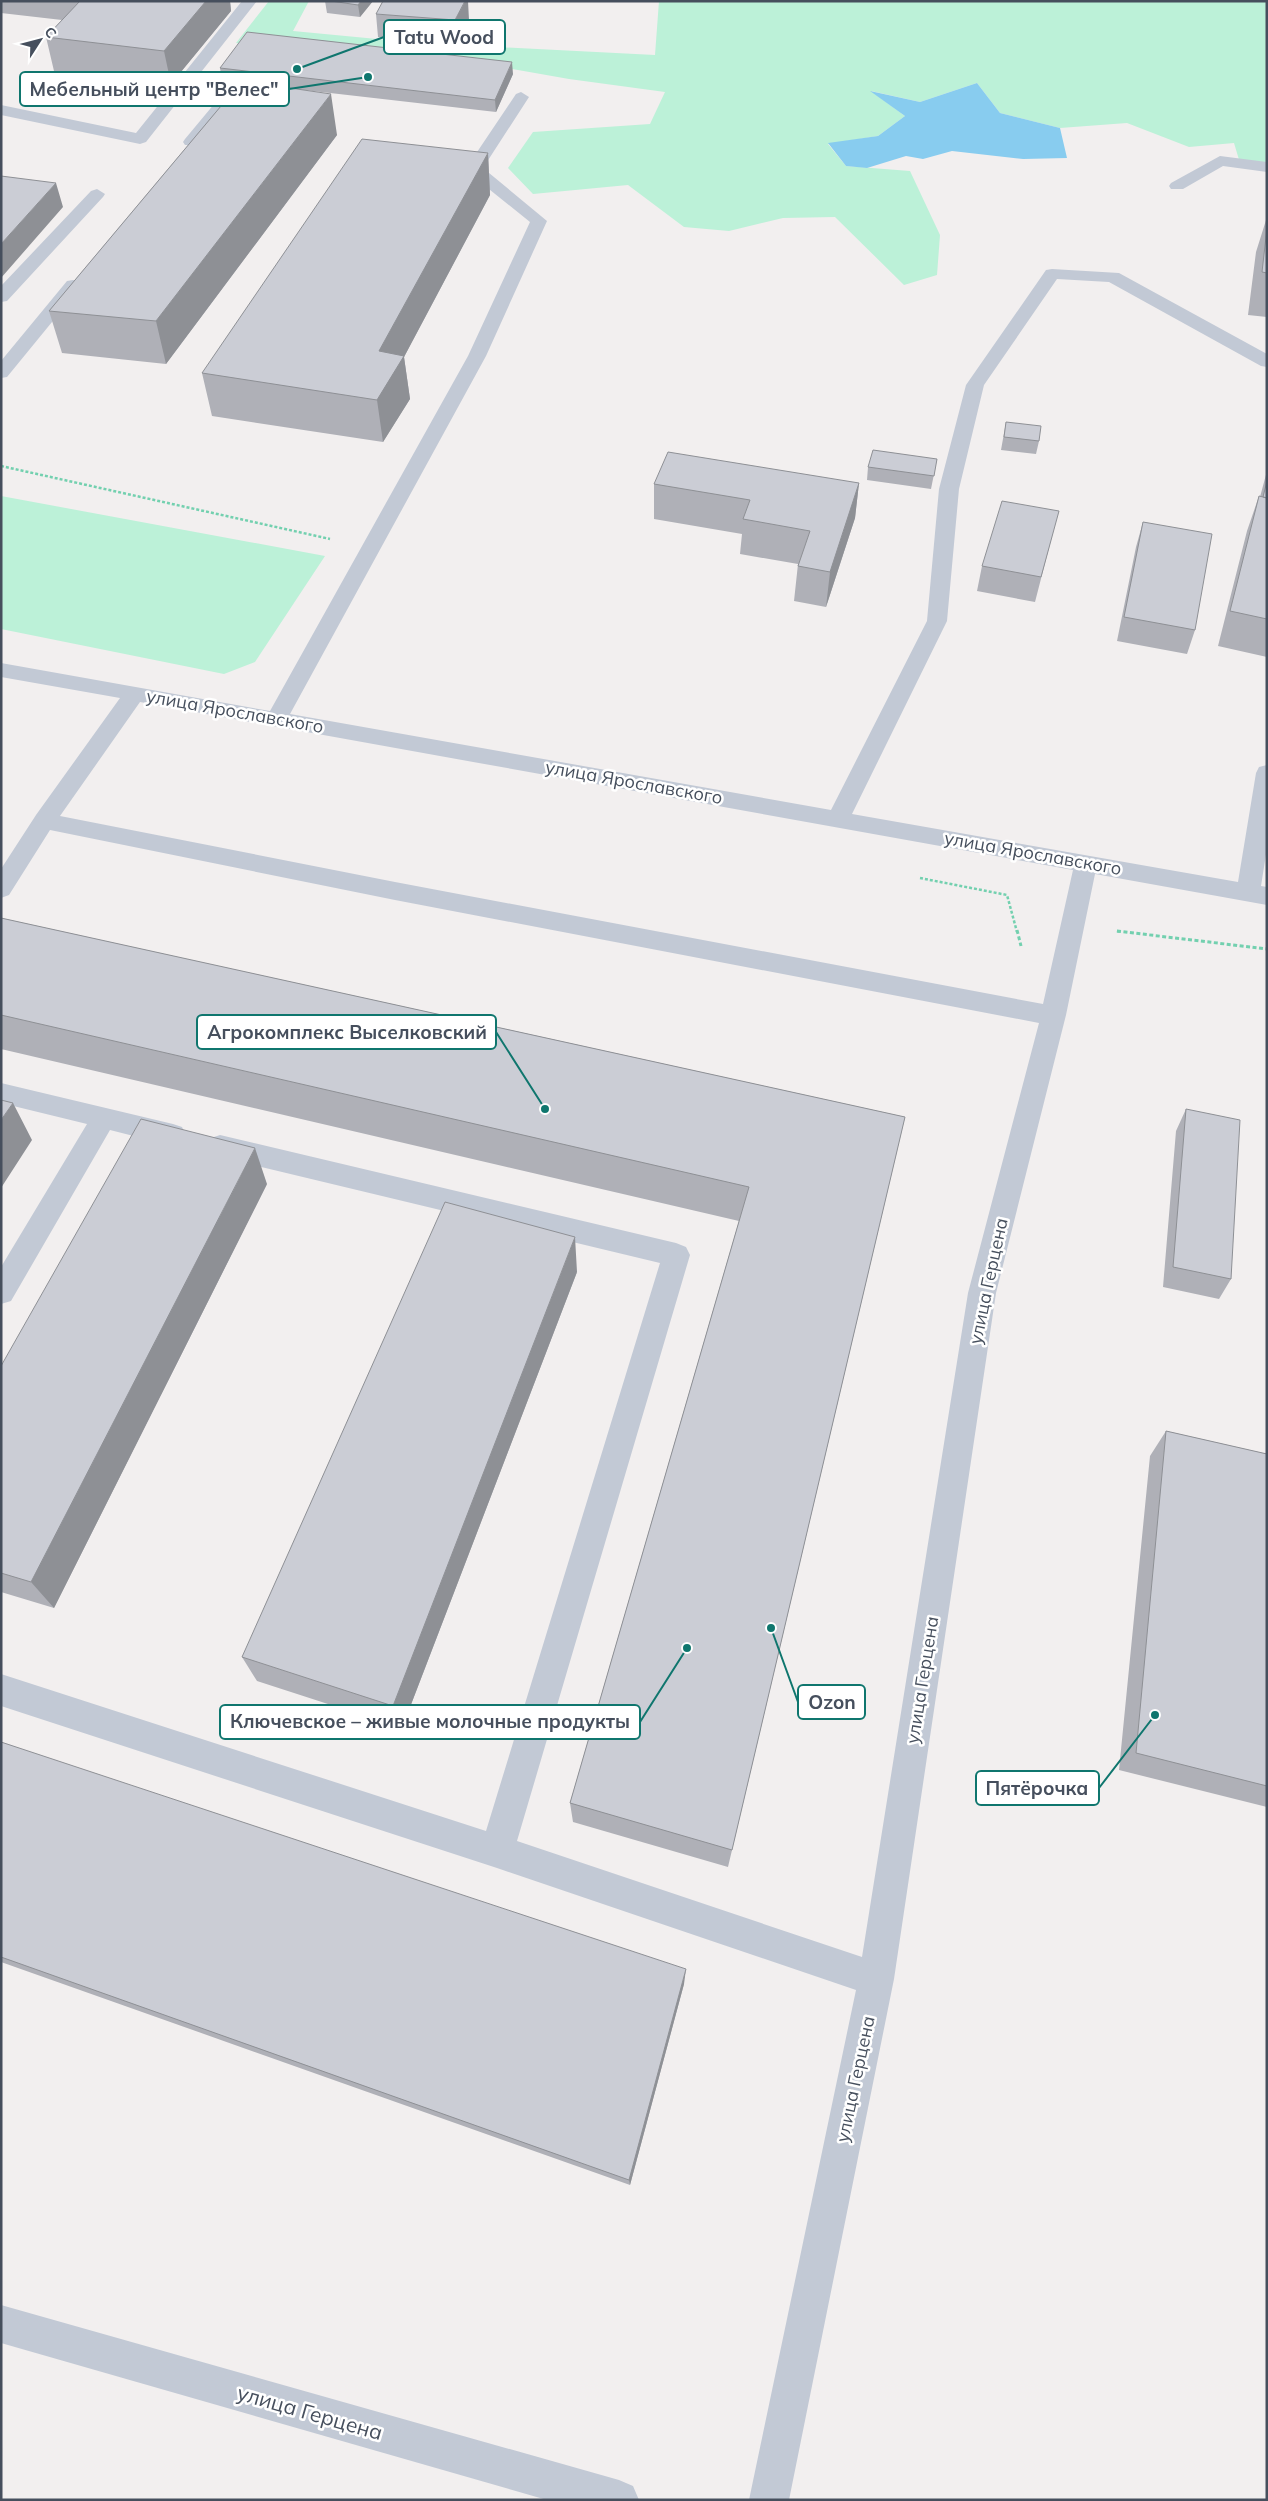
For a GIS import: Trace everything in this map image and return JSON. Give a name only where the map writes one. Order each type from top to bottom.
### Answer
[{"type":"street","points":[[1,110],[140,140],[250,1]]},
{"type":"street","points":[[184,151],[240,82]]},
{"type":"street","points":[[474,169],[521,97]]},
{"type":"street","points":[[1177,186],[1220,161],[1267,167]]},
{"type":"street","points":[[276,719],[477,356],[539,220],[474,169],[436,164]]},
{"type":"street","points":[[1,297],[97,194]]},
{"type":"street","points":[[1,373],[83,274]]},
{"type":"street","points":[[838,818],[937,621],[949,489],[975,385],[1052,274],[1113,278],[1267,362]]},
{"type":"street","name":"улица Ярославского","points":[[1,670],[838,818],[1257,895]]},
{"type":"street","points":[[1,888],[44,820],[135,693]]},
{"type":"street","points":[[1257,895],[1267,773]]},
{"type":"street","points":[[44,820],[395,891],[1011,1009],[1053,1015]]},
{"type":"street","name":"улица Герцена","points":[[768,2500],[876,1979],[982,1293],[1053,1015],[1086,863]]},
{"type":"street","points":[[1,1093],[676,1255],[497,1851]]},
{"type":"street","points":[[1,1292],[104,1118]]},
{"type":"street","points":[[1,1690],[497,1851],[876,1979]]},
{"type":"street","name":"улица Герцена","points":[[1,2324],[619,2500]]},
{"type":"path","points":[[1,466],[370,548]]},
{"type":"path","points":[[919,878],[1007,895],[1022,951],[1011,1009]]},
{"type":"path","points":[[1117,931],[1267,949]]},
{"type":"green space","points":[[269,1],[309,1],[293,31],[419,43],[655,55],[659,1],[1267,1],[1267,163],[1240,163],[1234,143],[1189,147],[1127,123],[1060,128],[1000,113],[977,83],[920,102],[871,91],[905,116],[878,136],[828,144],[846,166],[910,171],[940,235],[937,275],[904,285],[835,217],[783,218],[729,231],[684,227],[628,185],[533,194],[508,168],[533,132],[650,124],[665,92],[569,79],[472,62],[288,49],[236,43]]},
{"type":"green space","points":[[1,496],[325,556],[255,662],[224,674],[1,629]]},
{"type":"water","points":[[977,83],[1000,113],[1060,128],[1067,158],[1023,159],[952,151],[923,159],[906,156],[867,168],[846,166],[828,143],[878,136],[905,116],[870,91],[920,102]]},
{"type":"building","points":[[80,1],[206,1],[164,51],[46,37]]},
{"type":"building","points":[[331,1],[361,1],[358,5]]},
{"type":"building","points":[[383,1],[465,1],[455,20],[376,14]]},
{"type":"building","points":[[247,32],[512,62],[495,100],[220,68]]},
{"type":"building","points":[[242,81],[331,94],[156,321],[49,311]]},
{"type":"building","points":[[362,139],[488,153],[379,351],[404,356],[377,400],[202,373]]},
{"type":"building","points":[[1,176],[56,183],[1,244]]},
{"type":"building","points":[[1267,228],[1267,273],[1262,272]]},
{"type":"building","points":[[1006,422],[1041,426],[1039,441],[1004,437]]},
{"type":"building","points":[[873,450],[937,459],[934,476],[868,467]]},
{"type":"building","points":[[668,452],[859,483],[830,572],[798,566],[810,531],[743,519],[750,500],[654,484]]},
{"type":"building","points":[[1267,481],[1267,498],[1263,497]]},
{"type":"building","points":[[1259,496],[1267,498],[1267,619],[1230,611]]},
{"type":"building","points":[[1002,501],[1059,511],[1041,577],[982,566]]},
{"type":"building","points":[[1143,522],[1212,534],[1195,630],[1124,617]]},
{"type":"building","points":[[1,918],[905,1117],[732,1850],[570,1803],[749,1187],[1,1015]]},
{"type":"building","points":[[1,1100],[13,1103],[1,1120]]},
{"type":"building","points":[[1186,1109],[1240,1120],[1231,1279],[1173,1267]]},
{"type":"building","points":[[141,1119],[255,1148],[31,1582],[1,1573],[1,1366]]},
{"type":"building","points":[[445,1202],[575,1237],[393,1706],[242,1657]]},
{"type":"building","points":[[1166,1431],[1267,1454],[1267,1786],[1136,1753]]},
{"type":"building","points":[[1,1742],[686,1969],[629,2180],[1,1957]]},
{"type":"place","name":"Tatu Wood","points":[[297,69]]},
{"type":"place","name":"Мебельный центр \"Велес\"","points":[[368,77]]},
{"type":"place","name":"Агрокомплекс Выселковский","points":[[545,1109]]},
{"type":"place","name":"Ozon","points":[[771,1628]]},
{"type":"place","name":"Ключевское – живые молочные продукты","points":[[687,1648]]},
{"type":"place","name":"Пятёрочка","points":[[1155,1715]]}]
